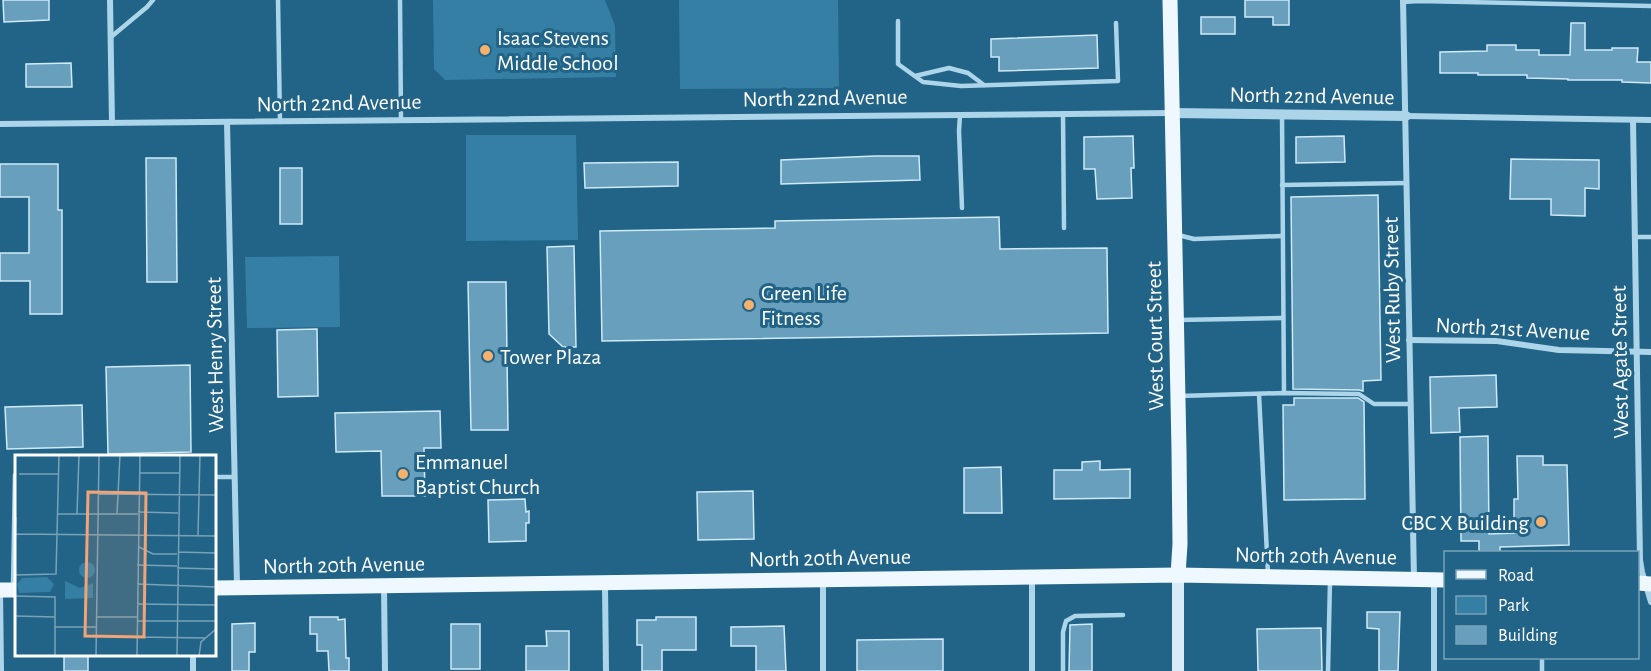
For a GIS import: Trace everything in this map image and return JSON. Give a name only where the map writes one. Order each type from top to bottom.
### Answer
[{"type":"main road","name":"West Court Street","points":[[1170,0],[1180,544],[1178,671]]},
{"type":"main road","name":"North 20th Avenue","points":[[216,588],[1178,575],[1440,580]]},
{"type":"street","points":[[110,0],[112,123]]},
{"type":"street","name":"West Ruby Street","points":[[1404,1],[1414,579]]},
{"type":"street","name":"North 22nd Avenue","points":[[0,124],[1172,112],[1651,120]]},
{"type":"street","name":"West Agate Street","points":[[1633,120],[1640,560],[1651,602]]},
{"type":"street","name":"West Henry Street","points":[[228,122],[237,588]]},
{"type":"street","name":"North 21st Avenue","points":[[1409,340],[1497,341],[1559,350],[1651,352]]},
{"type":"street","points":[[1032,577],[1032,671]]},
{"type":"street","points":[[823,580],[823,671]]},
{"type":"street","points":[[1434,671],[1440,580]]},
{"type":"street","points":[[605,582],[606,671]]},
{"type":"street","points":[[384,585],[385,671]]},
{"type":"street","points":[[1,671],[7,590]]},
{"type":"lane","points":[[111,37],[153,0]]},
{"type":"lane","points":[[278,0],[280,122]]},
{"type":"lane","points":[[400,0],[401,120]]},
{"type":"lane","points":[[1404,1],[1651,6]]},
{"type":"lane","points":[[898,21],[898,64],[923,82],[961,86],[1118,81],[1116,23]]},
{"type":"lane","points":[[915,76],[949,68],[968,73],[984,86]]},
{"type":"lane","points":[[1063,114],[1064,228]]},
{"type":"lane","points":[[1282,114],[1284,393]]},
{"type":"lane","points":[[960,115],[962,208]]},
{"type":"lane","points":[[1282,185],[1407,183]]},
{"type":"lane","points":[[1174,234],[1194,239],[1282,236]]},
{"type":"lane","points":[[1635,237],[1651,237]]},
{"type":"lane","points":[[1176,320],[1283,318]]},
{"type":"lane","points":[[1178,396],[1284,393],[1359,394],[1374,404],[1411,404]]},
{"type":"lane","points":[[1259,394],[1268,577]]},
{"type":"lane","points":[[7,590],[15,544],[15,475]]},
{"type":"lane","points":[[216,477],[234,477]]},
{"type":"lane","points":[[1328,671],[1330,578]]},
{"type":"lane","points":[[1063,671],[1063,632],[1066,621],[1070,617],[1123,615]]},
{"type":"green space","points":[[433,0],[605,0],[615,26],[616,77],[445,80],[434,69]]},
{"type":"green space","points":[[679,0],[838,0],[839,88],[680,89]]},
{"type":"green space","points":[[466,135],[576,135],[578,240],[466,241]]},
{"type":"green space","points":[[339,256],[340,327],[247,328],[245,257]]},
{"type":"building","points":[[3,0],[49,0],[49,20],[4,22]]},
{"type":"building","points":[[1245,0],[1289,0],[1289,25],[1273,25],[1273,17],[1245,17]]},
{"type":"building","points":[[1201,17],[1235,17],[1235,34],[1201,34]]},
{"type":"building","points":[[1571,23],[1585,23],[1585,50],[1638,48],[1637,62],[1651,62],[1651,83],[1622,82],[1622,80],[1527,78],[1527,75],[1440,73],[1440,52],[1487,51],[1487,45],[1516,45],[1516,50],[1539,50],[1539,55],[1570,55]]},
{"type":"building","points":[[1097,35],[1098,68],[999,71],[999,57],[991,57],[991,39]]},
{"type":"building","points":[[71,63],[72,87],[26,87],[26,64]]},
{"type":"building","points":[[1133,136],[1132,198],[1097,199],[1095,169],[1084,169],[1084,137]]},
{"type":"building","points":[[1344,136],[1345,162],[1296,163],[1296,137]]},
{"type":"building","points":[[919,156],[920,180],[781,184],[781,160]]},
{"type":"building","points":[[146,158],[176,158],[177,282],[147,282]]},
{"type":"building","points":[[1511,159],[1599,160],[1599,189],[1585,188],[1585,216],[1551,215],[1551,199],[1510,199]]},
{"type":"building","points":[[678,162],[678,186],[585,188],[584,163]]},
{"type":"building","points":[[0,164],[58,164],[58,210],[62,210],[62,314],[30,314],[30,281],[0,281],[0,253],[29,253],[29,197],[0,197]]},
{"type":"building","points":[[280,168],[302,168],[302,224],[280,224]]},
{"type":"building","points":[[1378,195],[1381,380],[1363,381],[1363,391],[1293,389],[1291,197]]},
{"type":"building","points":[[999,217],[1000,249],[1107,248],[1108,333],[602,341],[600,231],[775,228],[775,221]]},
{"type":"building","points":[[574,246],[576,347],[563,347],[549,334],[547,247]]},
{"type":"building","name":"Tower Plaza","points":[[468,282],[506,282],[508,430],[471,430]]},
{"type":"building","points":[[317,329],[318,396],[278,397],[277,330]]},
{"type":"building","points":[[190,365],[191,452],[108,454],[106,367]]},
{"type":"building","points":[[1496,375],[1497,407],[1459,408],[1460,432],[1431,433],[1430,377]]},
{"type":"building","points":[[1294,398],[1358,398],[1364,402],[1365,499],[1284,500],[1283,405],[1294,405]]},
{"type":"building","points":[[82,405],[83,447],[7,449],[5,407]]},
{"type":"building","name":"Emmanuel Baptist Church","points":[[440,411],[441,448],[424,448],[425,496],[382,496],[381,451],[336,452],[335,413]]},
{"type":"building","points":[[1488,436],[1489,534],[1514,533],[1514,499],[1518,499],[1517,456],[1543,456],[1543,465],[1567,465],[1569,545],[1500,547],[1500,551],[1479,551],[1479,541],[1461,541],[1460,437]]},
{"type":"building","points":[[1100,461],[1100,470],[1130,469],[1130,498],[1054,499],[1054,470],[1082,470],[1082,462]]},
{"type":"building","points":[[1001,467],[1002,513],[964,513],[964,468]]},
{"type":"building","points":[[753,491],[754,539],[698,540],[697,492]]},
{"type":"building","points":[[525,499],[526,512],[529,511],[526,541],[489,542],[488,500]]},
{"type":"building","points":[[1367,612],[1400,612],[1398,671],[1379,671],[1379,629],[1367,628]]},
{"type":"building","points":[[310,617],[345,619],[346,658],[349,658],[349,671],[329,671],[328,651],[317,651],[317,634],[310,634]]},
{"type":"building","points":[[656,617],[696,617],[696,650],[662,650],[662,671],[642,671],[642,645],[637,645],[637,620],[656,620]]},
{"type":"building","points":[[255,623],[255,652],[249,652],[249,671],[232,671],[232,624]]},
{"type":"building","points":[[451,624],[480,624],[480,669],[451,669]]},
{"type":"building","points":[[1092,624],[1092,671],[1069,671],[1070,625]]},
{"type":"building","points":[[784,626],[786,671],[756,671],[756,646],[731,646],[731,627]]},
{"type":"building","points":[[1321,628],[1322,671],[1258,671],[1257,629]]},
{"type":"building","points":[[546,631],[569,631],[569,671],[526,671],[526,646],[547,646]]},
{"type":"building","points":[[943,639],[943,671],[857,671],[857,640]]},
{"type":"building","points":[[64,656],[88,656],[88,671],[64,671]]},
{"type":"place","name":"Isaac Stevens Middle School","points":[[485,50]]},
{"type":"place","name":"Green Life Fitness","points":[[749,305]]},
{"type":"place","name":"Tower Plaza","points":[[488,356]]},
{"type":"place","name":"Emmanuel Baptist Church","points":[[403,474]]},
{"type":"place","name":"CBC X Building","points":[[1541,522]]}]
